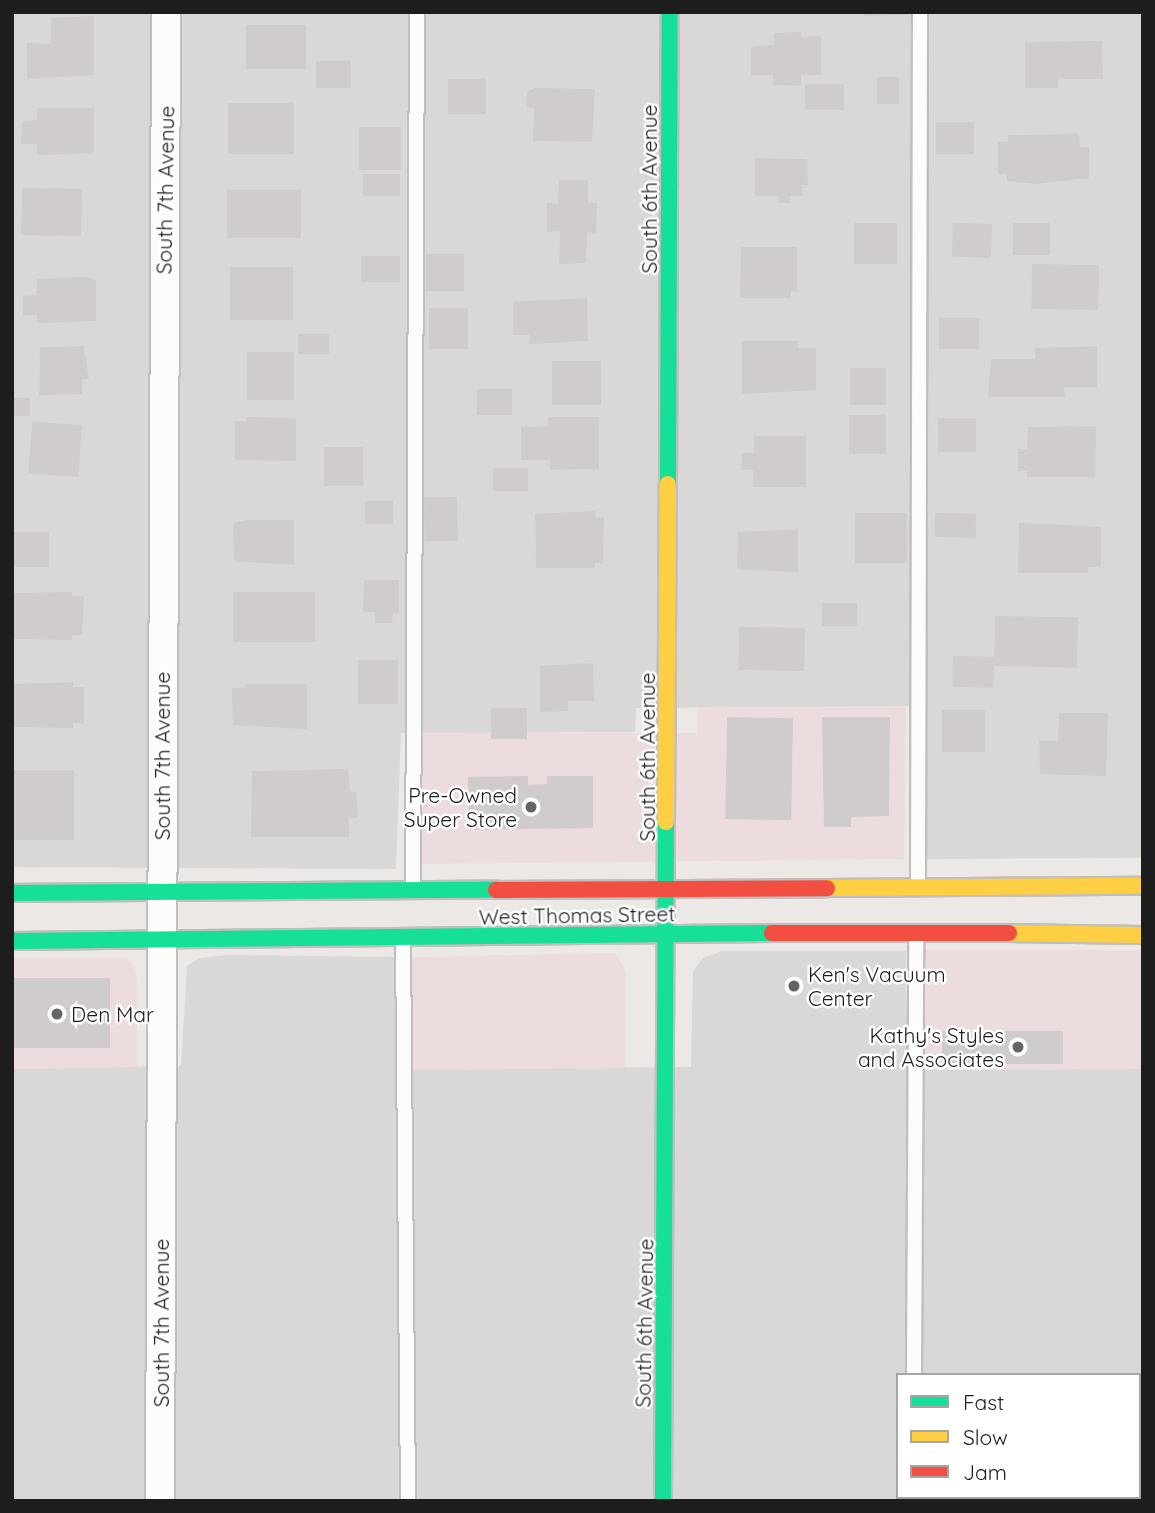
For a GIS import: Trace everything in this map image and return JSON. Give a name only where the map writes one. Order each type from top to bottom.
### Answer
[{"type":"main road","name":"South 6th Avenue","points":[[663,1501],[668,891],[670,12]]},
{"type":"main road","name":"West Thomas Street","points":[[12,893],[1143,886]]},
{"type":"main road","name":"West Thomas Street","points":[[12,942],[916,932],[1143,935]]},
{"type":"street","name":"South 7th Avenue","points":[[160,1501],[166,12]]},
{"type":"lane","points":[[413,892],[417,12]]},
{"type":"lane","points":[[918,888],[920,12]]},
{"type":"lane","points":[[914,1373],[916,932]]},
{"type":"lane","points":[[403,939],[408,1501]]},
{"type":"shaded area","points":[[12,12],[1143,12],[1143,858],[927,859],[928,706],[636,708],[635,732],[401,733],[396,869],[12,867]]},
{"type":"shaded area","points":[[906,707],[904,859],[419,864],[418,733],[697,733],[698,708]]},
{"type":"shaded area","points":[[925,950],[1143,950],[1143,1069],[925,1069]]},
{"type":"shaded area","points":[[722,951],[906,951],[907,1070],[1143,1069],[1143,1501],[12,1501],[12,1069],[181,1066],[187,966],[199,958],[228,955],[394,957],[396,1070],[691,1067],[693,971],[703,958]]},
{"type":"shaded area","points":[[615,953],[626,971],[626,1068],[410,1070],[411,957]]},
{"type":"shaded area","points":[[12,958],[128,958],[135,967],[137,981],[137,1067],[12,1069]]},
{"type":"building","points":[[864,12],[907,12],[906,15],[864,16]]},
{"type":"building","points":[[94,16],[94,75],[27,79],[27,43],[51,44],[51,18]]},
{"type":"building","points":[[246,25],[306,25],[306,69],[246,69]]},
{"type":"building","points":[[801,32],[801,37],[821,36],[821,75],[801,75],[801,86],[773,85],[773,75],[751,75],[751,47],[774,45],[774,33]]},
{"type":"building","points":[[1102,41],[1103,79],[1058,79],[1058,88],[1025,88],[1025,42]]},
{"type":"building","points":[[316,61],[351,61],[351,88],[316,88]]},
{"type":"building","points":[[877,77],[899,77],[899,104],[877,104]]},
{"type":"building","points":[[448,79],[486,79],[486,114],[448,114]]},
{"type":"building","points":[[805,84],[844,84],[844,110],[805,110]]},
{"type":"building","points":[[535,88],[595,89],[592,142],[533,141],[534,108],[526,107],[527,92]]},
{"type":"building","points":[[228,103],[294,103],[294,154],[228,154]]},
{"type":"building","points":[[37,108],[94,108],[94,153],[37,155],[37,144],[21,144],[22,121],[37,120]]},
{"type":"building","points":[[936,122],[974,122],[974,154],[936,154]]},
{"type":"building","points":[[359,127],[401,127],[401,170],[359,170]]},
{"type":"building","points":[[1079,134],[1080,147],[1089,147],[1089,178],[1036,184],[1007,181],[1007,174],[998,174],[998,142],[1008,142],[1008,135]]},
{"type":"building","points":[[755,158],[807,159],[808,185],[802,185],[803,196],[790,196],[790,203],[779,203],[779,196],[755,196]]},
{"type":"building","points":[[363,174],[400,174],[400,196],[363,196]]},
{"type":"building","points":[[559,180],[588,180],[588,203],[597,203],[596,233],[587,232],[586,263],[559,264],[560,231],[547,232],[547,203],[558,204]]},
{"type":"building","points":[[22,188],[82,189],[81,236],[21,235]]},
{"type":"building","points":[[227,190],[301,190],[301,238],[227,238]]},
{"type":"building","points":[[854,223],[897,223],[897,264],[854,264]]},
{"type":"building","points":[[953,223],[992,224],[991,258],[952,257]]},
{"type":"building","points":[[1013,223],[1050,223],[1050,255],[1013,255]]},
{"type":"building","points":[[741,247],[797,247],[797,292],[791,291],[791,298],[740,298]]},
{"type":"building","points":[[426,254],[464,254],[464,291],[426,291]]},
{"type":"building","points":[[361,256],[400,256],[400,282],[361,282]]},
{"type":"building","points":[[1032,264],[1099,265],[1098,310],[1031,309]]},
{"type":"building","points":[[230,267],[293,267],[293,320],[230,320]]},
{"type":"building","points":[[87,277],[96,280],[96,321],[37,323],[37,315],[23,315],[23,296],[37,295],[37,279]]},
{"type":"building","points":[[587,298],[588,341],[529,344],[530,335],[513,335],[513,302]]},
{"type":"building","points":[[429,308],[468,308],[468,349],[429,349]]},
{"type":"building","points":[[939,318],[979,318],[979,349],[939,349]]},
{"type":"building","points":[[298,334],[329,334],[329,354],[298,354]]},
{"type":"building","points":[[742,341],[798,341],[798,348],[816,348],[816,390],[742,394]]},
{"type":"building","points":[[84,346],[89,379],[82,379],[82,394],[39,395],[40,347]]},
{"type":"building","points":[[1097,346],[1097,387],[1064,387],[1065,397],[988,397],[991,359],[1035,359],[1035,348]]},
{"type":"building","points":[[247,352],[294,352],[294,400],[247,400]]},
{"type":"building","points":[[552,361],[601,361],[601,405],[552,405]]},
{"type":"building","points":[[850,368],[886,368],[886,405],[850,405]]},
{"type":"building","points":[[477,389],[512,389],[512,415],[477,415]]},
{"type":"building","points":[[12,398],[30,398],[30,416],[12,416]]},
{"type":"building","points":[[849,415],[886,415],[886,454],[849,454]]},
{"type":"building","points":[[246,417],[296,418],[296,461],[235,460],[235,421],[247,421]]},
{"type":"building","points":[[548,417],[599,417],[599,469],[550,470],[550,460],[521,460],[521,427],[548,426]]},
{"type":"building","points":[[938,418],[976,418],[976,452],[938,452]]},
{"type":"building","points":[[32,422],[82,425],[78,477],[28,473]]},
{"type":"building","points":[[1096,426],[1095,477],[1027,477],[1027,471],[1018,471],[1018,449],[1027,449],[1028,427]]},
{"type":"building","points":[[754,436],[806,436],[806,487],[753,487],[753,470],[741,470],[742,453],[754,453]]},
{"type":"building","points":[[324,447],[363,447],[363,486],[324,486]]},
{"type":"building","points":[[493,468],[528,468],[528,491],[493,491]]},
{"type":"building","points":[[457,497],[458,541],[425,542],[424,498]]},
{"type":"building","points":[[365,501],[393,501],[393,524],[365,524]]},
{"type":"building","points":[[595,511],[596,517],[604,517],[603,564],[595,563],[595,568],[536,568],[535,514]]},
{"type":"building","points":[[855,513],[907,513],[907,563],[855,563]]},
{"type":"building","points":[[935,513],[976,514],[976,538],[935,537]]},
{"type":"building","points":[[247,520],[294,520],[294,565],[234,561],[233,523]]},
{"type":"building","points":[[1019,523],[1101,527],[1101,567],[1088,567],[1088,573],[1018,573]]},
{"type":"building","points":[[798,529],[798,572],[737,569],[738,532]]},
{"type":"building","points":[[12,532],[49,532],[49,567],[12,567]]},
{"type":"building","points":[[364,580],[399,580],[399,613],[393,612],[392,623],[375,623],[375,612],[363,612]]},
{"type":"building","points":[[72,592],[72,596],[84,596],[82,635],[72,635],[72,640],[12,639],[12,593]]},
{"type":"building","points":[[233,592],[315,592],[315,642],[233,642]]},
{"type":"building","points":[[822,603],[857,603],[857,626],[822,626]]},
{"type":"building","points":[[995,616],[1078,617],[1077,667],[994,666]]},
{"type":"building","points":[[739,627],[805,628],[804,671],[738,670]]},
{"type":"building","points":[[953,656],[994,657],[993,688],[952,687]]},
{"type":"building","points":[[358,660],[398,660],[398,704],[358,704]]},
{"type":"building","points":[[593,663],[594,701],[568,701],[568,711],[540,712],[540,666]]},
{"type":"building","points":[[73,682],[73,687],[84,687],[84,724],[73,723],[73,728],[12,727],[12,684]]},
{"type":"building","points":[[245,684],[307,684],[307,729],[233,725],[232,688],[245,688]]},
{"type":"building","points":[[491,708],[527,708],[527,739],[491,739]]},
{"type":"building","points":[[942,710],[985,710],[985,752],[942,752]]},
{"type":"building","points":[[1059,713],[1108,713],[1106,776],[1040,774],[1039,741],[1058,741]]},
{"type":"building","points":[[727,717],[793,718],[791,820],[725,819]]},
{"type":"building","points":[[822,717],[890,717],[889,816],[851,817],[851,827],[824,827]]},
{"type":"building","points":[[348,769],[350,791],[356,792],[358,818],[349,818],[349,837],[251,837],[252,771]]},
{"type":"building","points":[[12,770],[74,770],[74,840],[12,840]]},
{"type":"building","name":"Pre-Owned Super Store","points":[[528,776],[528,785],[547,784],[547,776],[593,776],[593,828],[469,830],[468,777]]},
{"type":"building","points":[[12,978],[110,978],[110,1048],[12,1048]]},
{"type":"building","points":[[942,1031],[1063,1031],[1063,1064],[942,1064]]},
{"type":"traffic: fast","points":[[668,484],[670,12]]},
{"type":"traffic: fast","points":[[663,1501],[666,822]]},
{"type":"traffic: fast","points":[[12,893],[496,890]]},
{"type":"traffic: fast","points":[[12,941],[772,933]]},
{"type":"traffic: slow","points":[[666,822],[668,484]]},
{"type":"traffic: slow","points":[[827,888],[1143,886]]},
{"type":"traffic: slow","points":[[1009,933],[1143,935]]},
{"type":"traffic: jam","points":[[496,890],[827,888]]},
{"type":"traffic: jam","points":[[772,933],[1009,933]]},
{"type":"place","name":"Pre-Owned Super Store","points":[[531,807]]},
{"type":"place","name":"Ken's Vacuum Center","points":[[794,986]]},
{"type":"place","name":"Den Mar","points":[[57,1014]]},
{"type":"place","name":"Kathy's Styles and Associates","points":[[1018,1047]]}]
